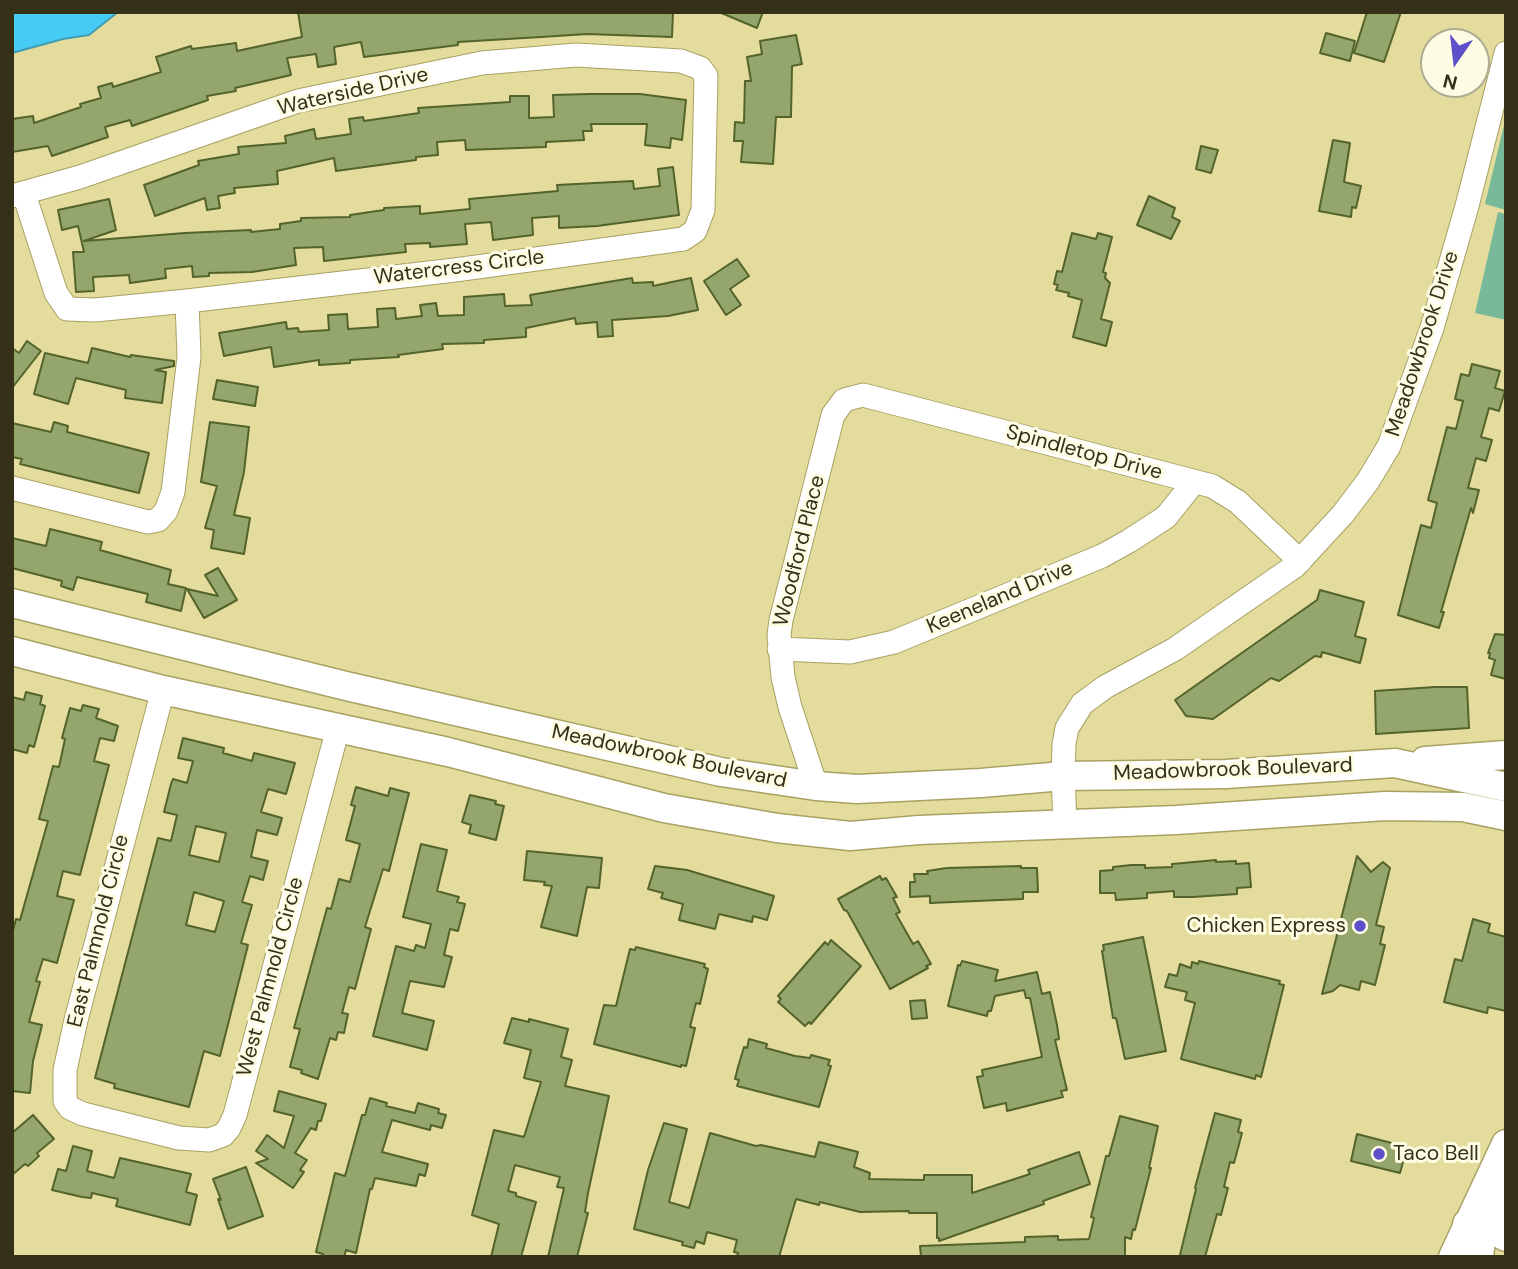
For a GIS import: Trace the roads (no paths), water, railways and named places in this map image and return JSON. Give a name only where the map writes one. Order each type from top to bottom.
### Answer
[{"type":"main road","name":"Meadowbrook Boulevard","points":[[12,603],[346,686],[721,772],[816,786],[857,789],[1063,776],[1226,774],[1395,763],[1506,788]]},
{"type":"main road","name":"Meadowbrook Boulevard","points":[[12,651],[163,690],[448,752],[664,808],[814,832],[850,835],[1065,823],[1176,820],[1385,806],[1462,807],[1506,816]]},
{"type":"main road","points":[[338,727],[346,686]]},
{"type":"main road","points":[[1395,763],[1506,755]]},
{"type":"main road","points":[[814,832],[816,786]]},
{"type":"main road","points":[[1452,1257],[1503,1150]]},
{"type":"main road","points":[[1503,1150],[1502,1178],[1494,1224],[1497,1232],[1506,1237]]},
{"type":"main road","points":[[1467,1224],[1474,1228],[1481,1239],[1479,1257]]},
{"type":"main road","points":[[1500,1257],[1506,1245]]},
{"type":"street","name":"Meadowbrook Drive","points":[[1065,823],[1063,776],[1067,728],[1082,704],[1224,616],[1300,561],[1343,514],[1368,481],[1399,424],[1445,284],[1506,53]]},
{"type":"street","name":"Waterside Drive","points":[[18,195],[80,177],[298,101],[482,62],[576,55],[681,61],[700,68],[703,72]]},
{"type":"street","name":"Watercress Circle","points":[[18,195],[62,304],[67,309],[95,310],[187,301],[455,270],[684,239],[695,231],[702,210],[706,76],[703,72]]},
{"type":"street","points":[[12,488],[148,522],[158,520],[166,511],[173,492],[187,368],[187,301]]},
{"type":"street","name":"Spindletop Drive","points":[[844,400],[863,395],[1212,486],[1238,502],[1300,561]]},
{"type":"street","name":"Woodford Place","points":[[816,786],[790,707],[779,649],[781,620],[833,415],[844,400]]},
{"type":"street","name":"Keeneland Drive","points":[[779,649],[850,652],[894,642],[1102,556],[1166,517],[1194,482]]},
{"type":"street","name":"East Palmnold Circle","points":[[133,1126],[83,1114],[70,1108],[65,1101],[65,1070],[100,922],[163,690]]},
{"type":"street","name":"West Palmnold Circle","points":[[133,1126],[179,1138],[209,1140],[223,1135],[229,1128],[338,727]]},
{"type":"water","points":[[12,12],[118,12],[89,35],[12,53]]},
{"type":"place","name":"Chicken Express","points":[[1360,926]]},
{"type":"place","name":"Taco Bell","points":[[1379,1154]]}]
